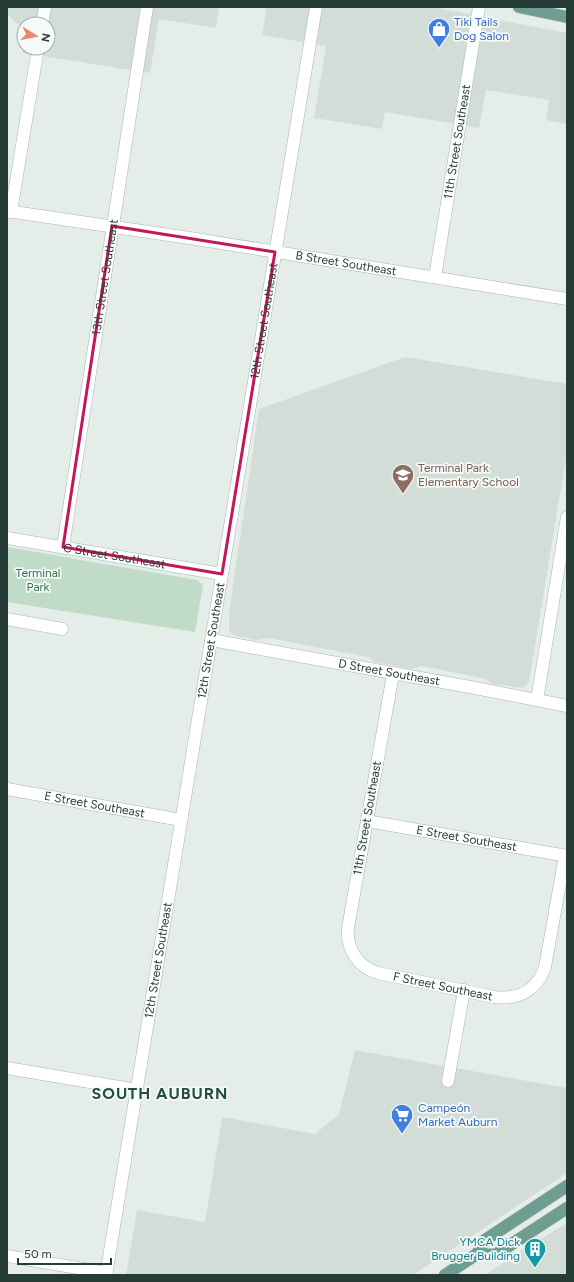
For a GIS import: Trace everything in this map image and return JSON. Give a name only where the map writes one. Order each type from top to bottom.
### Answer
[{"type":"main road","points":[[519,7],[567,17]]},
{"type":"main road","points":[[445,1275],[477,1254],[485,1240],[567,1186]]},
{"type":"main road","points":[[477,1254],[495,1255],[567,1208]]},
{"type":"street","name":"13th Street Southeast","points":[[63,547],[147,7]]},
{"type":"street","name":"12th Street Southeast","points":[[106,1274],[316,7]]},
{"type":"street","name":"11th Street Southeast","points":[[435,277],[479,7]]},
{"type":"street","points":[[9,211],[37,56]]},
{"type":"street","name":"B Street Southeast","points":[[9,211],[112,226],[567,299]]},
{"type":"street","points":[[537,700],[563,562],[567,517]]},
{"type":"street","name":"C Street Southeast","points":[[7,538],[222,574]]},
{"type":"street","points":[[7,619],[62,629]]},
{"type":"street","name":"D Street Southeast","points":[[211,640],[567,706]]},
{"type":"street","name":"11th Street Southeast","points":[[357,960],[349,947],[347,931],[393,674]]},
{"type":"street","name":"E Street Southeast","points":[[7,789],[181,820]]},
{"type":"street","name":"E Street Southeast","points":[[367,821],[566,856]]},
{"type":"street","name":"F Street Southeast","points":[[357,960],[366,968],[378,973],[506,998],[517,996],[531,990],[539,981],[545,967],[566,856]]},
{"type":"street","points":[[448,1081],[464,990]]},
{"type":"street","points":[[7,1068],[137,1090]]},
{"type":"street","points":[[7,1256],[106,1274]]},
{"type":"highlighted area","points":[[112,226],[275,252],[222,574],[63,547]]},
{"type":"shaded area","points":[[7,7],[219,7],[216,28],[159,19],[150,73],[42,56],[56,56],[56,16],[16,16],[16,22],[7,14]]},
{"type":"shaded area","points":[[267,7],[433,7],[567,33],[567,124],[546,120],[549,100],[486,90],[479,128],[385,112],[382,129],[314,118],[326,46],[262,35]]},
{"type":"shaded area","name":"Terminal Park Elementary School","points":[[405,357],[567,384],[567,452],[529,682],[523,688],[493,684],[486,679],[422,666],[412,669],[375,662],[368,657],[269,638],[257,640],[235,636],[229,631],[229,613],[259,409]]},
{"type":"shaded area","points":[[355,1050],[567,1088],[567,1173],[413,1275],[126,1275],[137,1210],[205,1222],[222,1117],[315,1134],[339,1114]]},
{"type":"shaded area","points":[[567,1223],[567,1275],[485,1275],[524,1249]]},
{"type":"green space","name":"Terminal Park","points":[[7,547],[197,580],[203,585],[195,632],[7,602]]},
{"type":"place","name":"Tiki Tails Dog Salon","points":[[439,48]]},
{"type":"place","name":"Terminal Park Elementary School","points":[[403,494]]},
{"type":"place","name":"Campeón Market Auburn","points":[[402,1134]]},
{"type":"place","name":"YMCA Dick Brugger Building","points":[[535,1268]]},
{"type":"district","name":"SOUTH AUBURN","points":[[160,1093]]}]
